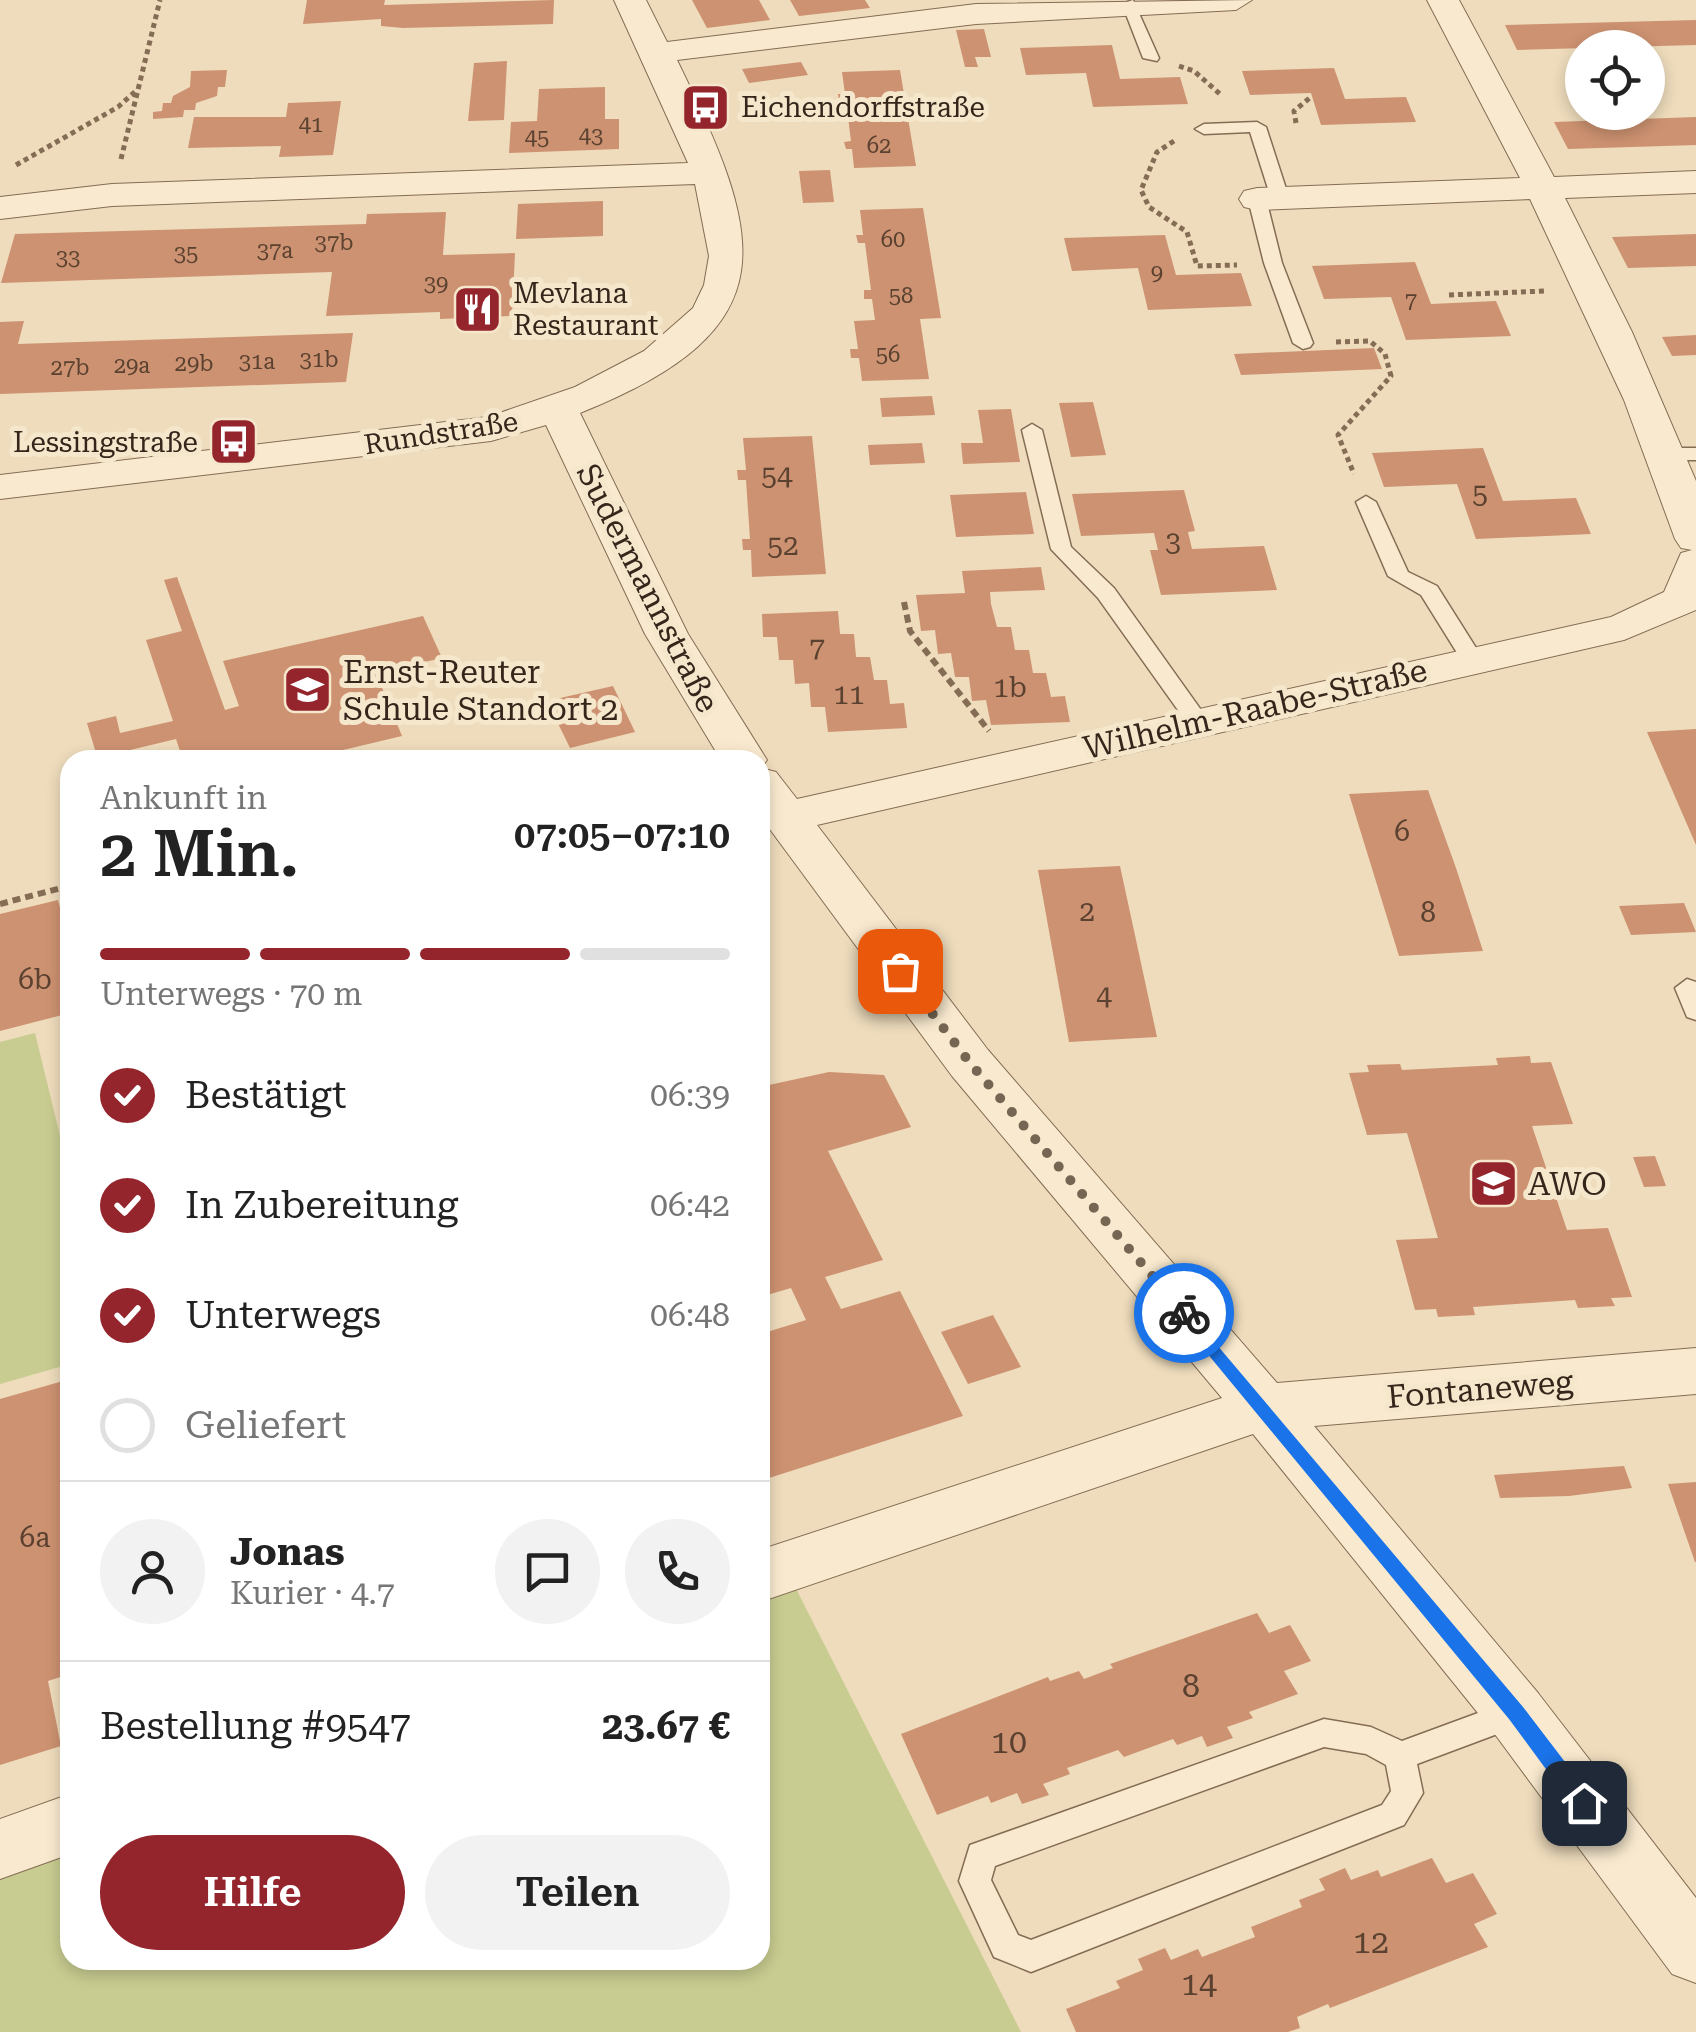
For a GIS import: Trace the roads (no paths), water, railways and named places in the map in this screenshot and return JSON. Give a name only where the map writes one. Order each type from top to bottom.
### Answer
[{"type":"street","name":"Rundstraße","points":[[0,487],[491,429],[560,411],[658,359],[700,321],[723,284],[724,225],[710,173],[630,0]]},
{"type":"street","points":[[656,53],[976,14],[1236,0]]},
{"type":"street","points":[[1443,0],[1542,188],[1590,290],[1682,454],[1696,539]]},
{"type":"street","points":[[5,192],[112,196],[710,173]]},
{"type":"street","points":[[1269,199],[1696,182]]},
{"type":"street","name":"Sudermannstraße","points":[[560,411],[645,591],[709,710],[737,750]]},
{"type":"street","name":"Wilhelm-Raabe-Straße","points":[[772,800],[1015,764],[1624,627],[1691,588]]},
{"type":"street","points":[[772,800],[970,1063],[1264,1407],[1516,1713],[1689,1932]]},
{"type":"street","name":"Fontaneweg","points":[[770,1573],[1264,1407],[1696,1370]]},
{"type":"street","points":[[0,1849],[60,1828]]},
{"type":"lane","points":[[1130,4],[1151,58]]},
{"type":"lane","points":[[1204,129],[1257,127],[1269,199],[1273,263],[1302,343]]},
{"type":"lane","points":[[1032,430],[1062,550],[1106,593],[1198,722]]},
{"type":"lane","points":[[1366,502],[1399,576],[1429,591],[1472,659]]},
{"type":"lane","points":[[1400,1756],[1407,1793],[1393,1815],[1031,1956],[1006,1946],[975,1881],[981,1856],[1324,1733],[1371,1742],[1400,1756],[1516,1713]]},
{"type":"place","name":"Eichendorffstraße","points":[[706,107]]},
{"type":"place","name":"Mevlana Restaurant","points":[[478,309]]},
{"type":"place","name":"Lessingstraße","points":[[233,442]]},
{"type":"place","name":"Ernst-Reuter Schule Standort 2","points":[[308,690]]},
{"type":"place","name":"AWO","points":[[1493,1184]]}]
